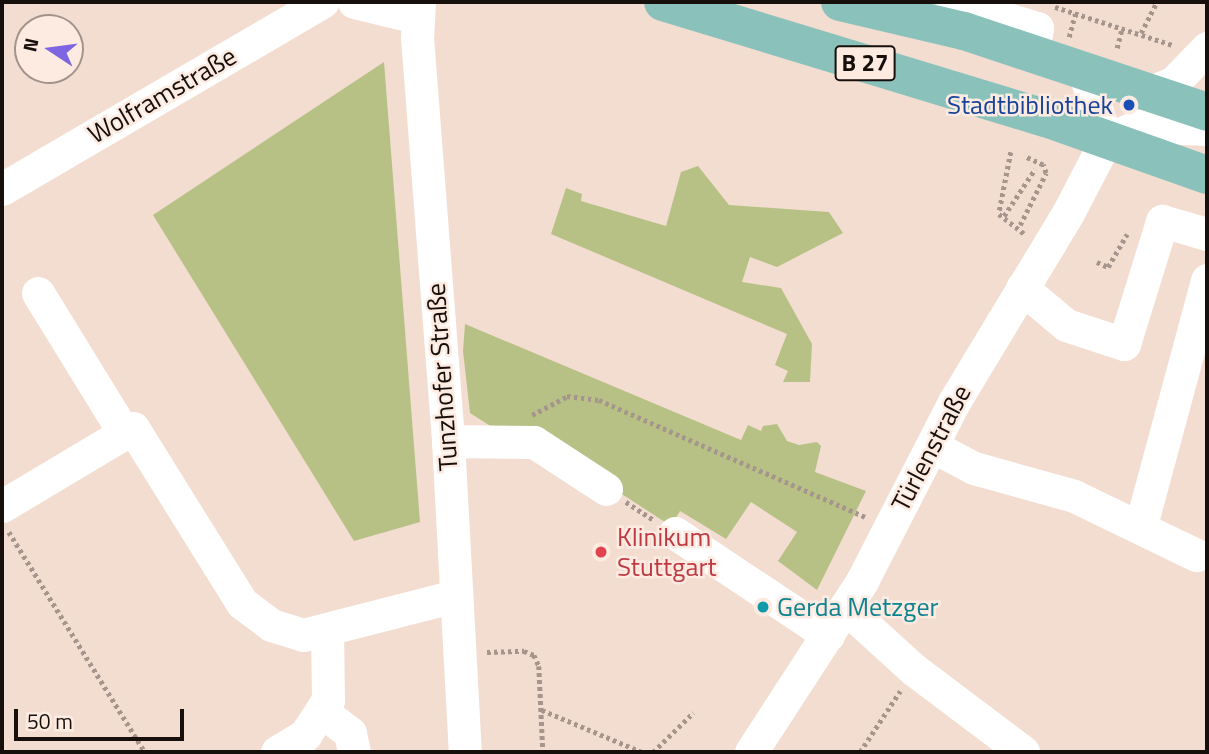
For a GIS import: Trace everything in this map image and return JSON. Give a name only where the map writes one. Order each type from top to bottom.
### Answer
[{"type":"main road","name":"B 27","points":[[663,2],[974,96],[1207,175]]},
{"type":"main road","name":"B 27","points":[[840,2],[912,8],[1083,68],[1205,117]]},
{"type":"main road","points":[[974,96],[1019,87],[1033,52]]},
{"type":"street","name":"Wolframstraße","points":[[2,188],[199,58],[322,2]]},
{"type":"street","points":[[354,2],[418,9]]},
{"type":"street","points":[[951,2],[1037,28],[1033,52]]},
{"type":"street","name":"Tunzhofer Straße","points":[[418,9],[448,441],[454,596],[465,752]]},
{"type":"street","points":[[1083,68],[1106,140],[1138,126],[1205,117],[1187,92],[1199,58]]},
{"type":"street","points":[[1148,93],[1199,58]]},
{"type":"street","name":"Türlenstraße","points":[[751,752],[837,621],[890,528],[932,446],[1106,140]]},
{"type":"street","points":[[1022,288],[1066,325],[1124,344],[1162,221],[1207,234]]},
{"type":"street","points":[[1141,525],[1207,280]]},
{"type":"street","points":[[38,293],[124,433]]},
{"type":"street","points":[[5,518],[133,428],[242,603],[271,625],[303,635],[327,631],[454,596]]},
{"type":"street","points":[[448,441],[534,442],[606,489]]},
{"type":"street","points":[[932,446],[974,468],[1074,496],[1141,525],[1196,555]]},
{"type":"street","points":[[675,533],[837,621],[913,669],[1023,752]]},
{"type":"street","points":[[279,752],[305,735],[328,700],[327,631]]},
{"type":"street","points":[[321,711],[350,733],[354,752]]},
{"type":"path","points":[[1049,6],[1141,33],[1157,2]]},
{"type":"path","points":[[1117,48],[1122,28]]},
{"type":"path","points":[[1011,152],[998,203],[999,214],[1045,250]]},
{"type":"path","points":[[1020,225],[1046,173],[1043,165],[1024,156]]},
{"type":"path","points":[[1004,216],[1035,169]]},
{"type":"path","points":[[1097,261],[1108,267],[1130,230]]},
{"type":"path","points":[[499,441],[517,423],[567,396],[599,400],[890,528]]},
{"type":"path","points":[[606,489],[675,533]]},
{"type":"path","points":[[5,518],[145,752]]},
{"type":"path","points":[[458,654],[524,651],[534,655],[542,710],[543,752]]},
{"type":"path","points":[[860,752],[913,669]]},
{"type":"path","points":[[542,710],[642,752]]},
{"type":"path","points":[[653,752],[693,713]]},
{"type":"path","points":[[806,752],[814,752]]},
{"type":"green space","points":[[384,62],[420,522],[354,541],[153,215]]},
{"type":"green space","points":[[698,166],[729,205],[829,212],[843,233],[777,267],[750,257],[742,282],[781,288],[812,344],[810,382],[783,382],[788,371],[775,365],[787,334],[551,234],[566,188],[582,194],[581,201],[666,226],[681,172]]},
{"type":"green space","points":[[465,324],[741,440],[748,425],[761,431],[763,426],[777,424],[787,441],[799,445],[817,442],[821,446],[815,472],[866,491],[817,590],[778,561],[797,532],[751,502],[726,539],[680,511],[671,526],[611,487],[603,498],[470,413],[463,351]]},
{"type":"place","name":"Stadtbibliothek","points":[[1129,105]]},
{"type":"place","name":"Klinikum Stuttgart","points":[[601,552]]},
{"type":"place","name":"Gerda Metzger","points":[[763,607]]}]
